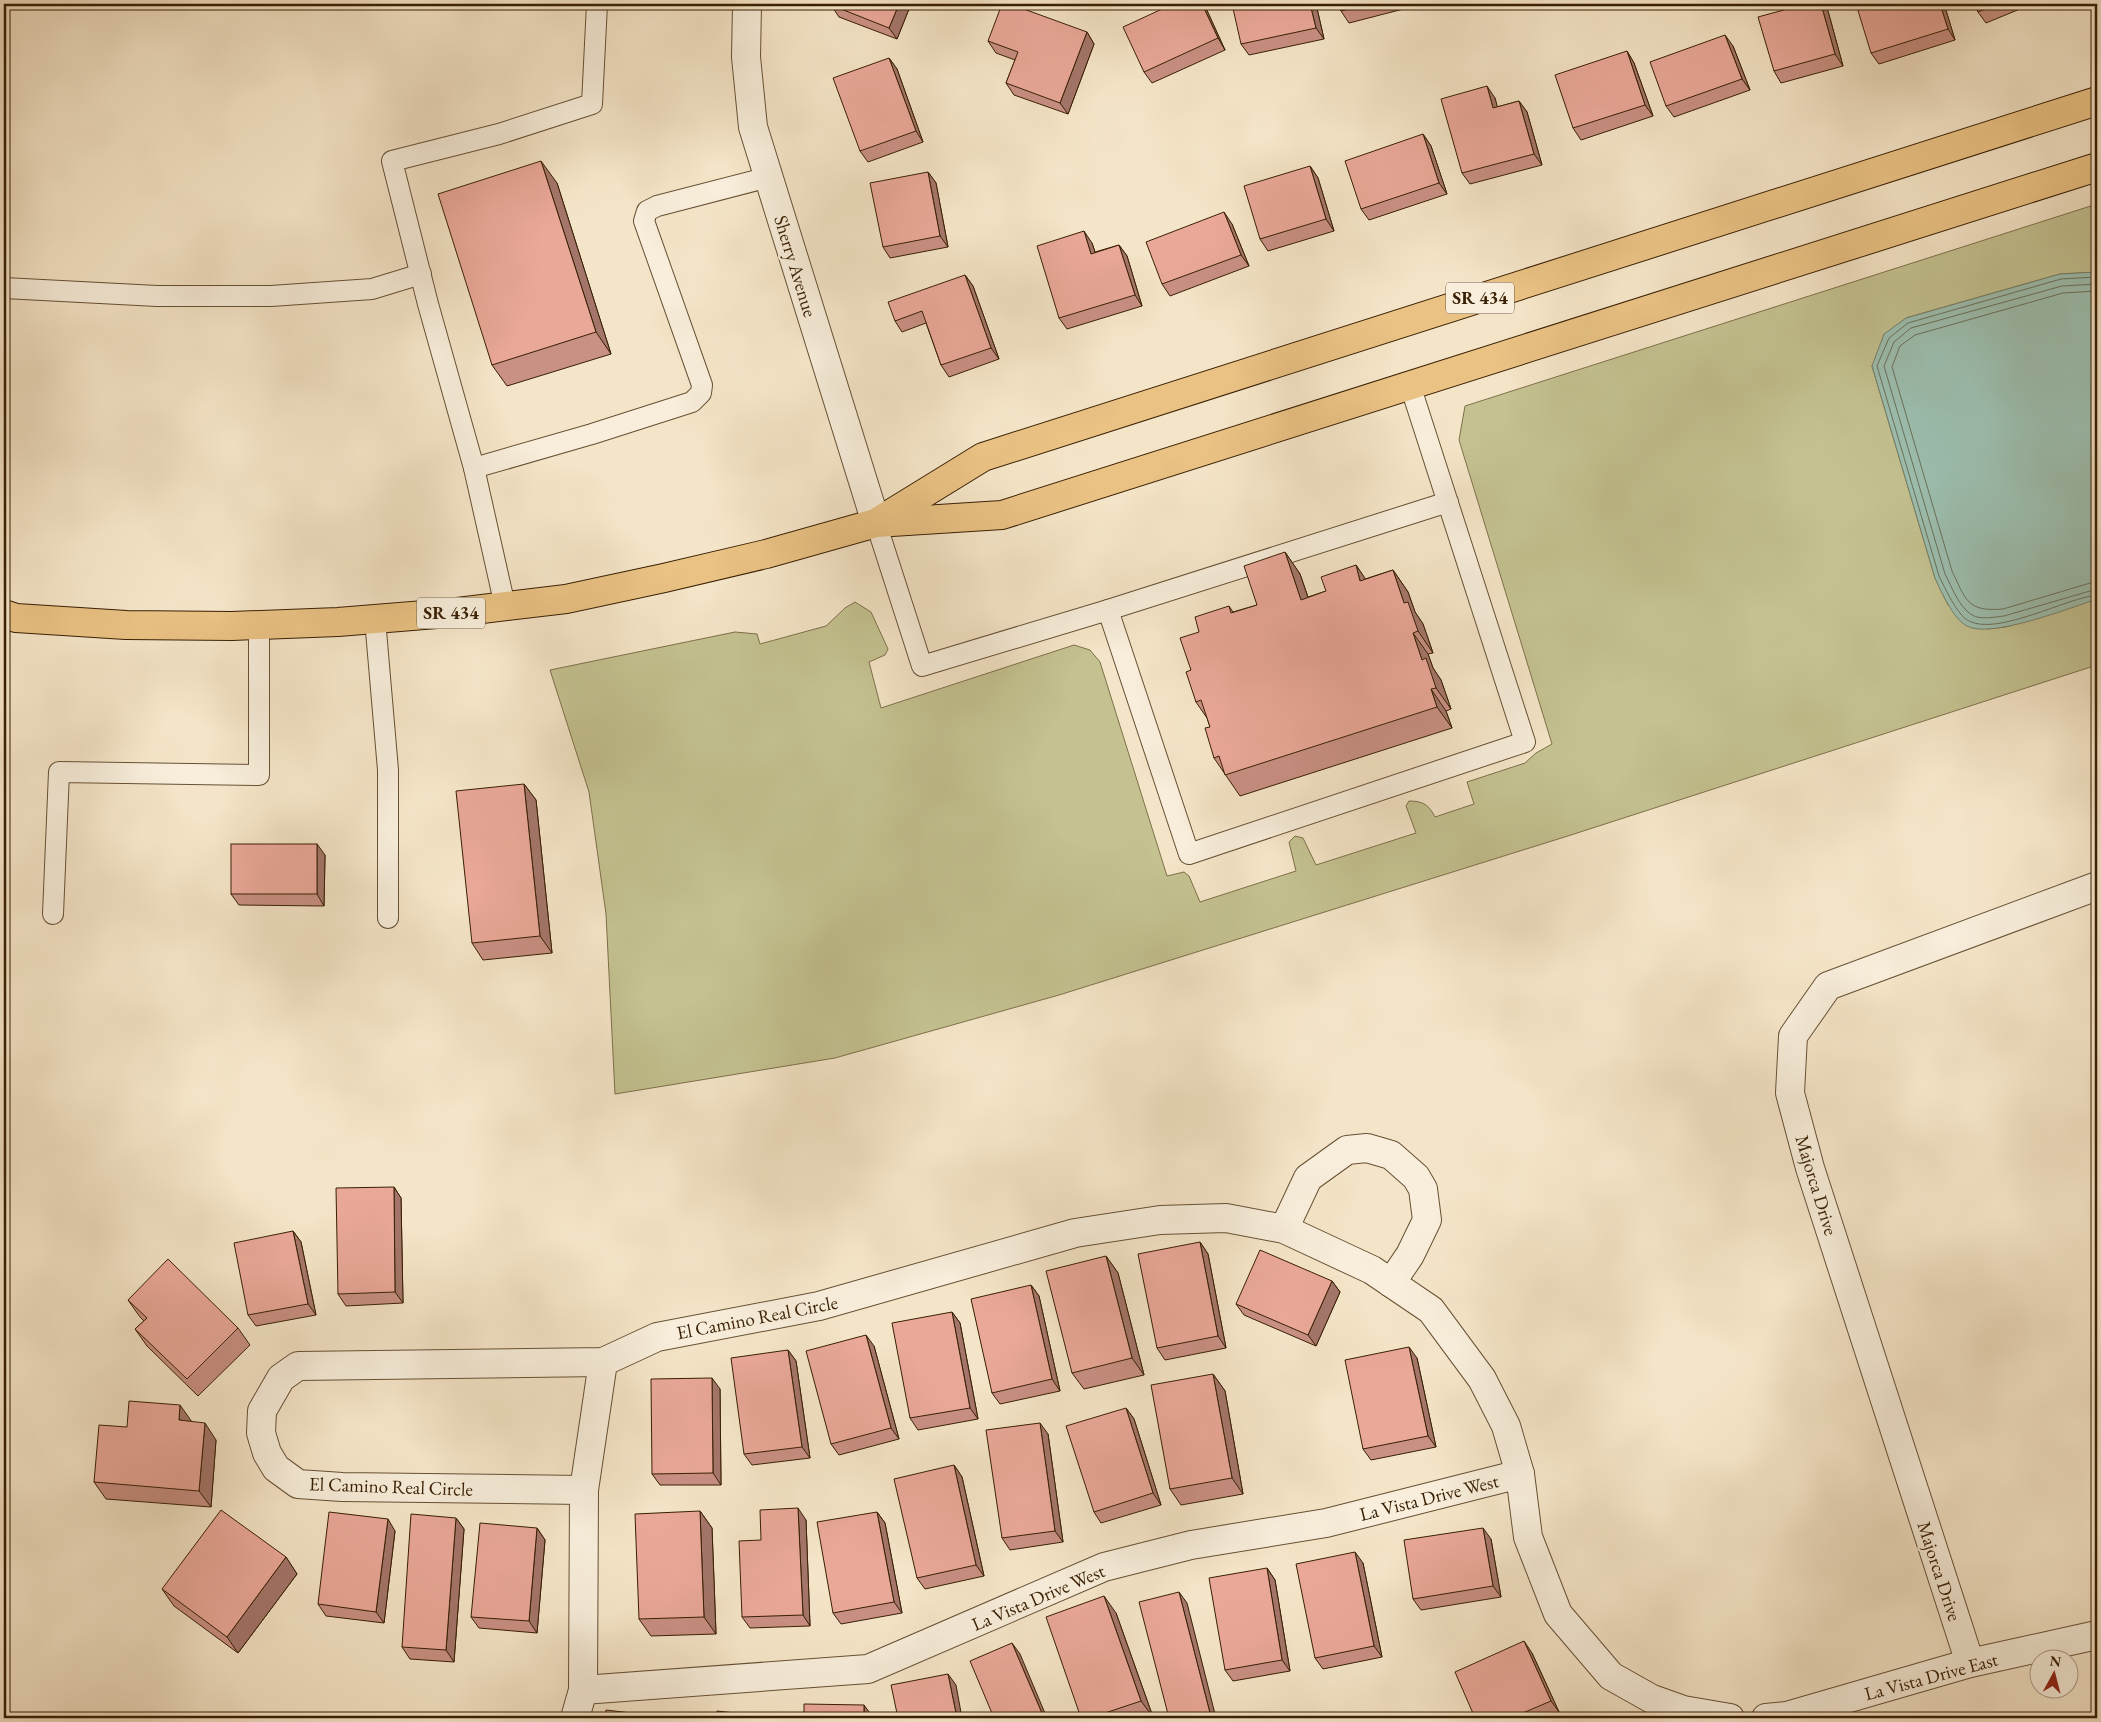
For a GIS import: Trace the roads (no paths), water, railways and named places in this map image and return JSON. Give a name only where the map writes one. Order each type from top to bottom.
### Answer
[{"type":"main road","name":"SR 434","points":[[876,523],[983,457],[2097,101]]},
{"type":"main road","name":"SR 434","points":[[8,619],[126,625],[259,624],[375,619],[450,613],[566,599],[766,554],[876,523],[1002,515],[2097,167]]},
{"type":"street","name":"Sherry Avenue","points":[[747,4],[746,57],[753,126],[876,523]]},
{"type":"street","name":"Majorca Drive","points":[[1970,1663],[1807,1158],[1790,1093],[1793,1036],[1828,986],[2097,886]]},
{"type":"street","points":[[1284,1229],[1308,1178],[1347,1150],[1367,1148],[1391,1155],[1416,1177],[1423,1188],[1426,1220],[1410,1255],[1391,1282]]},
{"type":"street","name":"El Camino Real Circle","points":[[584,1490],[342,1487],[298,1484],[276,1468],[267,1453],[261,1433],[262,1411],[281,1378],[298,1366],[603,1362],[657,1337],[819,1306],[1075,1233],[1160,1220],[1226,1218],[1284,1229],[1372,1270],[1432,1310],[1482,1379],[1506,1426],[1520,1474]]},
{"type":"street","points":[[575,1718],[584,1690],[584,1490],[603,1362]]},
{"type":"street","points":[[1520,1474],[1528,1537],[1558,1614],[1611,1676],[1652,1699],[1683,1710],[1730,1718]]},
{"type":"street","name":"La Vista Drive West","points":[[584,1690],[868,1669],[1104,1568],[1191,1545],[1326,1523],[1520,1474]]},
{"type":"street","name":"La Vista Drive East","points":[[1766,1718],[1787,1716],[1970,1663],[2097,1635]]},
{"type":"lane","points":[[505,606],[474,468],[392,161],[499,134],[592,104],[597,4]]},
{"type":"lane","points":[[474,468],[592,434],[692,402],[701,392],[702,385],[644,221],[647,211],[657,206],[769,177]]},
{"type":"lane","points":[[4,288],[157,296],[272,296],[372,289],[421,274]]},
{"type":"lane","points":[[1108,610],[1189,854],[1525,742],[1410,385]]},
{"type":"lane","points":[[876,523],[922,666],[1108,610],[1448,502]]},
{"type":"lane","points":[[375,619],[388,770],[388,918]]},
{"type":"lane","points":[[53,914],[59,772],[259,775],[259,624]]},
{"type":"water","points":[[2097,272],[2097,599],[2011,626],[1978,629],[1967,626],[1952,611],[1935,578],[1872,366],[1884,334],[1906,318],[2060,274]]}]
